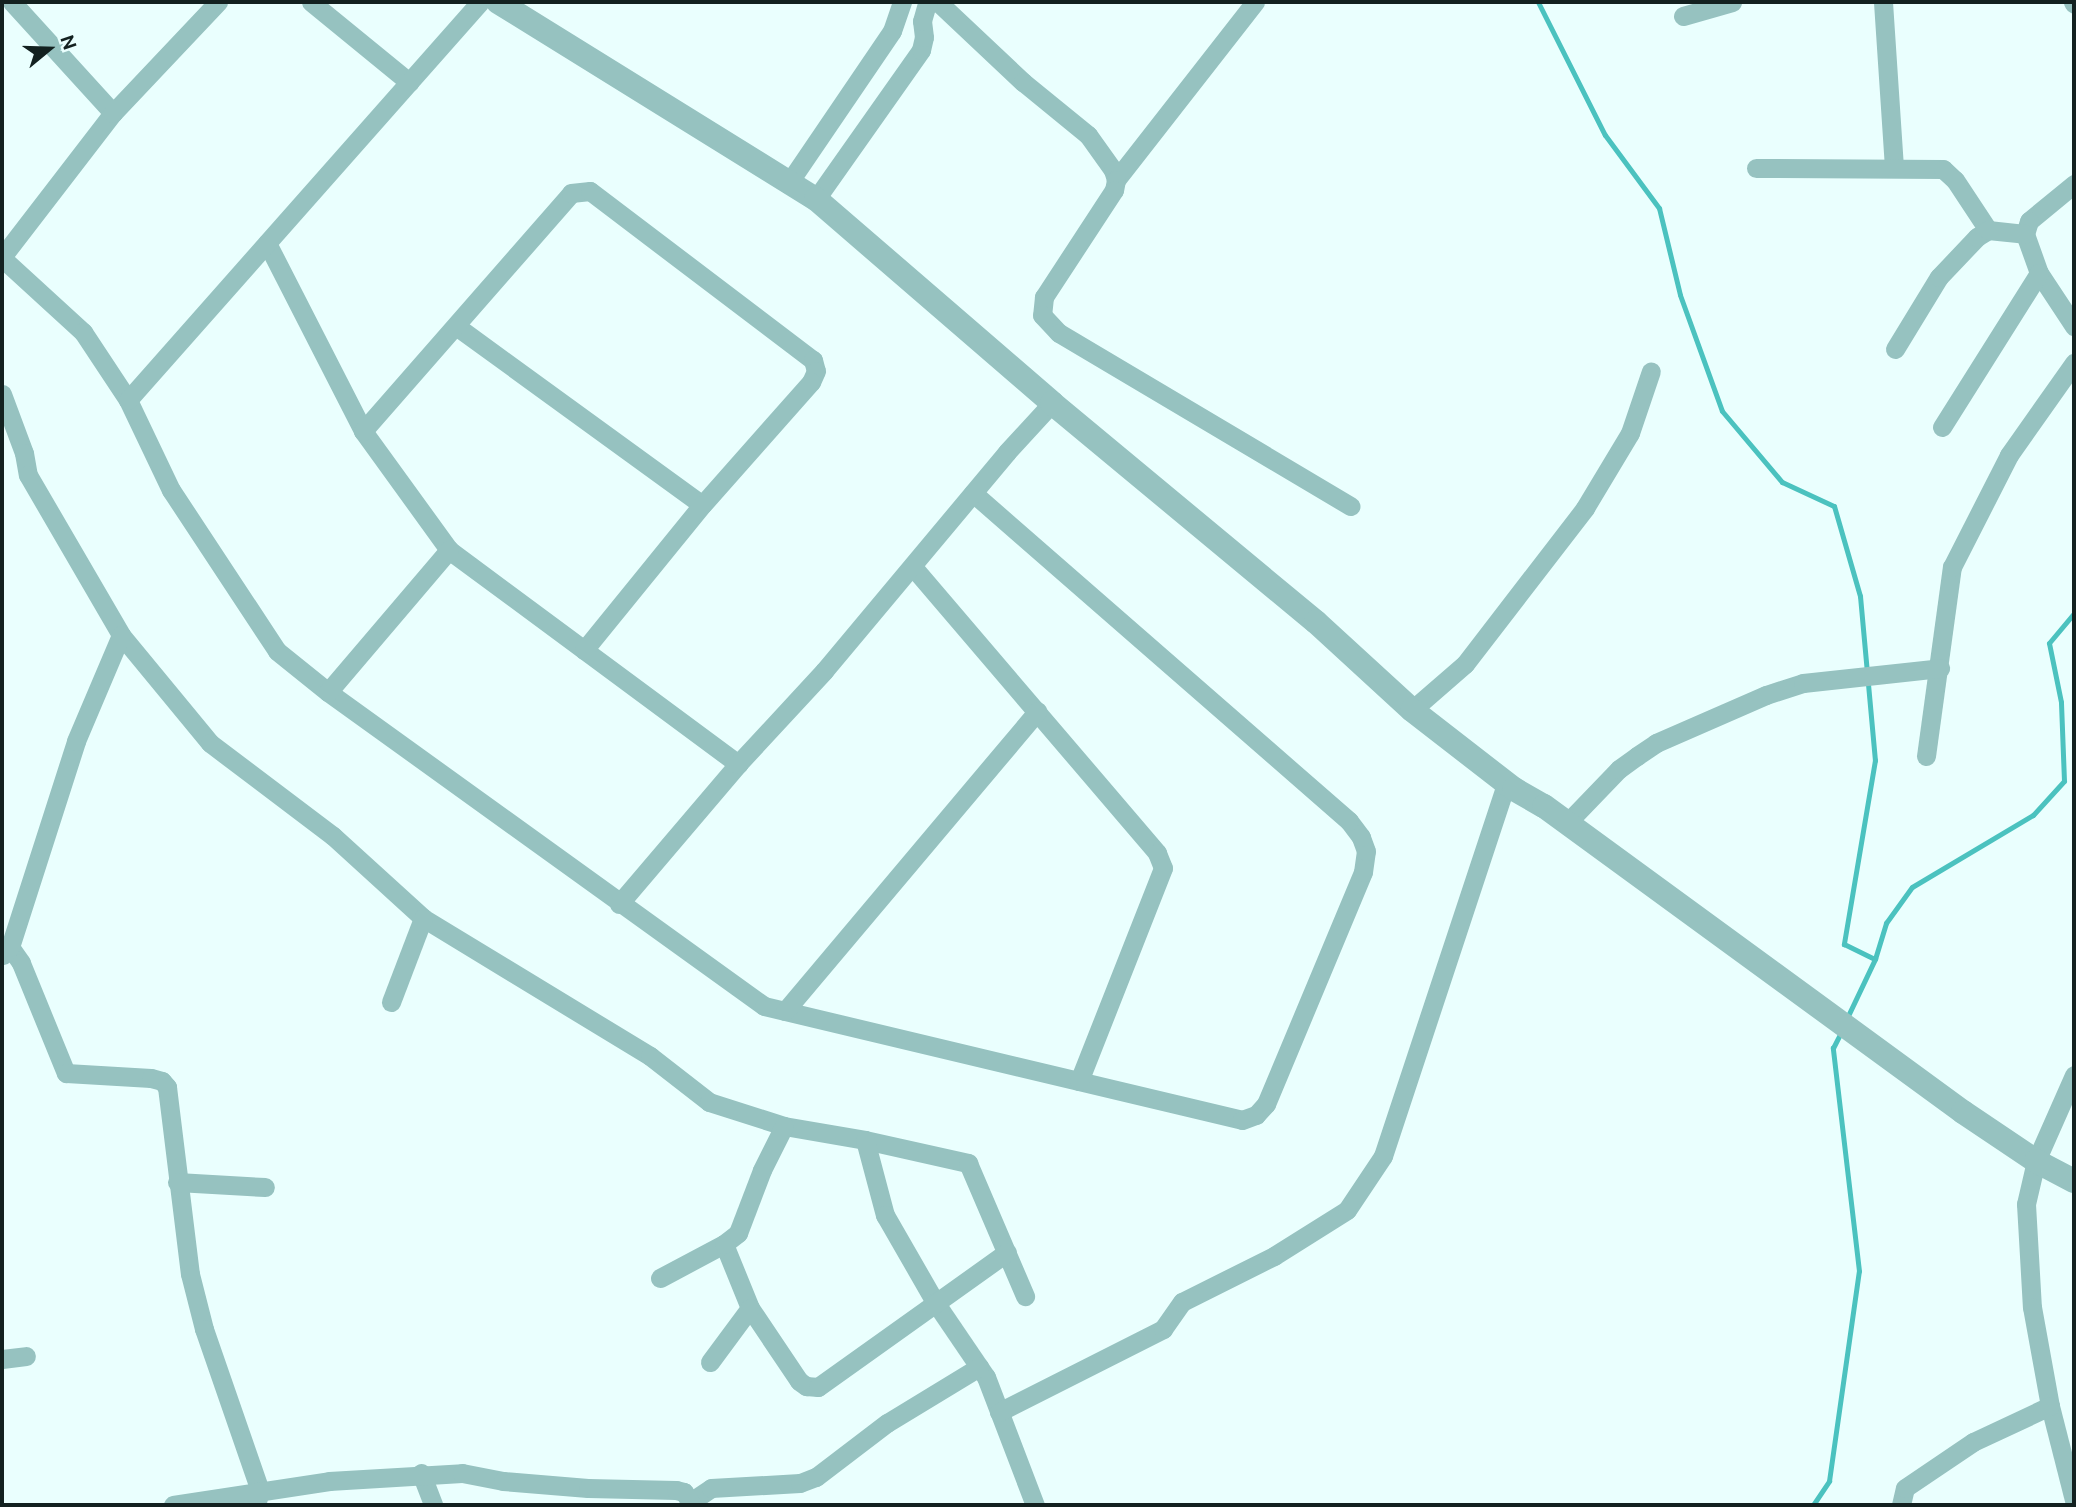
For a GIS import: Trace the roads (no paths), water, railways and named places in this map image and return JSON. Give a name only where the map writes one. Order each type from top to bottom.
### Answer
[{"type":"street","points":[[12,2],[113,113]]},
{"type":"street","points":[[218,2],[113,113],[2,257],[83,332],[128,400],[171,490],[277,652],[619,904],[764,1006],[1242,1120],[1256,1115],[1266,1104],[1357,885],[1366,851],[1362,836],[1349,821],[973,493]]},
{"type":"street","points":[[311,2],[409,82]]},
{"type":"street","points":[[128,400],[480,2]]},
{"type":"street","points":[[498,2],[816,199],[1052,403],[1316,622],[1412,710],[1506,783],[1748,954],[1963,1112],[2036,1161],[2074,1181]]},
{"type":"street","points":[[790,181],[892,31],[902,2]]},
{"type":"street","points":[[816,199],[920,50],[924,37],[922,21],[926,2],[1088,135],[1113,170],[1116,180]]},
{"type":"street","points":[[1255,2],[1116,180],[1114,190],[1044,297],[1042,315],[1059,333],[1350,506]]},
{"type":"street","points":[[1683,16],[1732,2]]},
{"type":"street","points":[[1883,2],[1894,168]]},
{"type":"street","points":[[1756,168],[1943,169],[1955,180],[1988,230]]},
{"type":"street","points":[[2074,184],[2029,221],[2025,234],[2039,273],[2074,326]]},
{"type":"street","points":[[363,431],[571,194],[590,191],[813,360],[816,371],[811,382],[702,505],[584,650]]},
{"type":"street","points":[[1895,349],[1939,278],[1977,237],[1988,230],[2025,234]]},
{"type":"street","points":[[267,243],[363,431],[449,550],[738,764]]},
{"type":"street","points":[[1942,427],[2039,273]]},
{"type":"street","points":[[456,326],[702,505]]},
{"type":"street","points":[[1926,756],[1952,567],[2009,456],[2074,363]]},
{"type":"street","points":[[1412,710],[1465,664],[1585,508],[1630,433],[1651,371]]},
{"type":"street","points":[[2,394],[24,453],[28,475],[121,635],[210,743],[333,836],[423,918],[650,1056],[709,1102],[784,1126],[865,1140],[968,1163],[1025,1296]]},
{"type":"street","points":[[619,904],[738,764],[824,671],[1052,403]]},
{"type":"street","points":[[328,692],[449,550]]},
{"type":"street","points":[[913,566],[1157,853],[1163,868],[1079,1081]]},
{"type":"street","points":[[121,635],[76,741],[6,952],[21,963],[66,1073],[151,1078],[162,1081],[167,1087],[190,1274],[204,1329],[258,1498]]},
{"type":"street","points":[[1566,824],[1619,769],[1656,743],[1766,695],[1803,683],[1940,668]]},
{"type":"street","points":[[785,1011],[1038,711]]},
{"type":"street","points":[[999,1412],[1163,1329],[1182,1302],[1274,1256],[1347,1210],[1383,1156],[1506,783]]},
{"type":"street","points":[[391,1002],[423,918]]},
{"type":"street","points":[[2074,1075],[2036,1161],[2026,1204],[2032,1307],[2050,1406],[2074,1500]]},
{"type":"street","points":[[660,1278],[724,1244],[738,1233],[762,1170],[784,1126]]},
{"type":"street","points":[[865,1140],[885,1215],[935,1302],[979,1367],[1034,1505]]},
{"type":"street","points":[[177,1182],[265,1187]]},
{"type":"street","points":[[724,1244],[750,1308],[799,1381],[806,1386],[818,1387],[1007,1252]]},
{"type":"street","points":[[710,1362],[750,1308]]},
{"type":"street","points":[[2,1359],[26,1356]]},
{"type":"street","points":[[173,1505],[258,1498],[421,1473],[462,1472],[503,1481],[588,1488],[676,1490],[684,1492],[692,1503],[711,1488],[800,1483],[816,1477],[887,1423],[979,1367]]},
{"type":"street","points":[[1901,1505],[1906,1488],[1973,1442],[2050,1406]]},
{"type":"street","points":[[421,1473],[433,1505]]},
{"type":"waterway","points":[[1538,2],[1605,135],[1659,208],[1680,295],[1722,411],[1782,482],[1834,506],[1860,596],[1875,760],[1844,944],[1875,959]]},
{"type":"waterway","points":[[1846,1020],[1875,959],[1886,923],[1912,887],[2033,815],[2064,781],[2061,702],[2049,643],[2074,613]]},
{"type":"waterway","points":[[1813,1505],[1829,1481],[1859,1271],[1833,1048],[1841,1032]]}]
